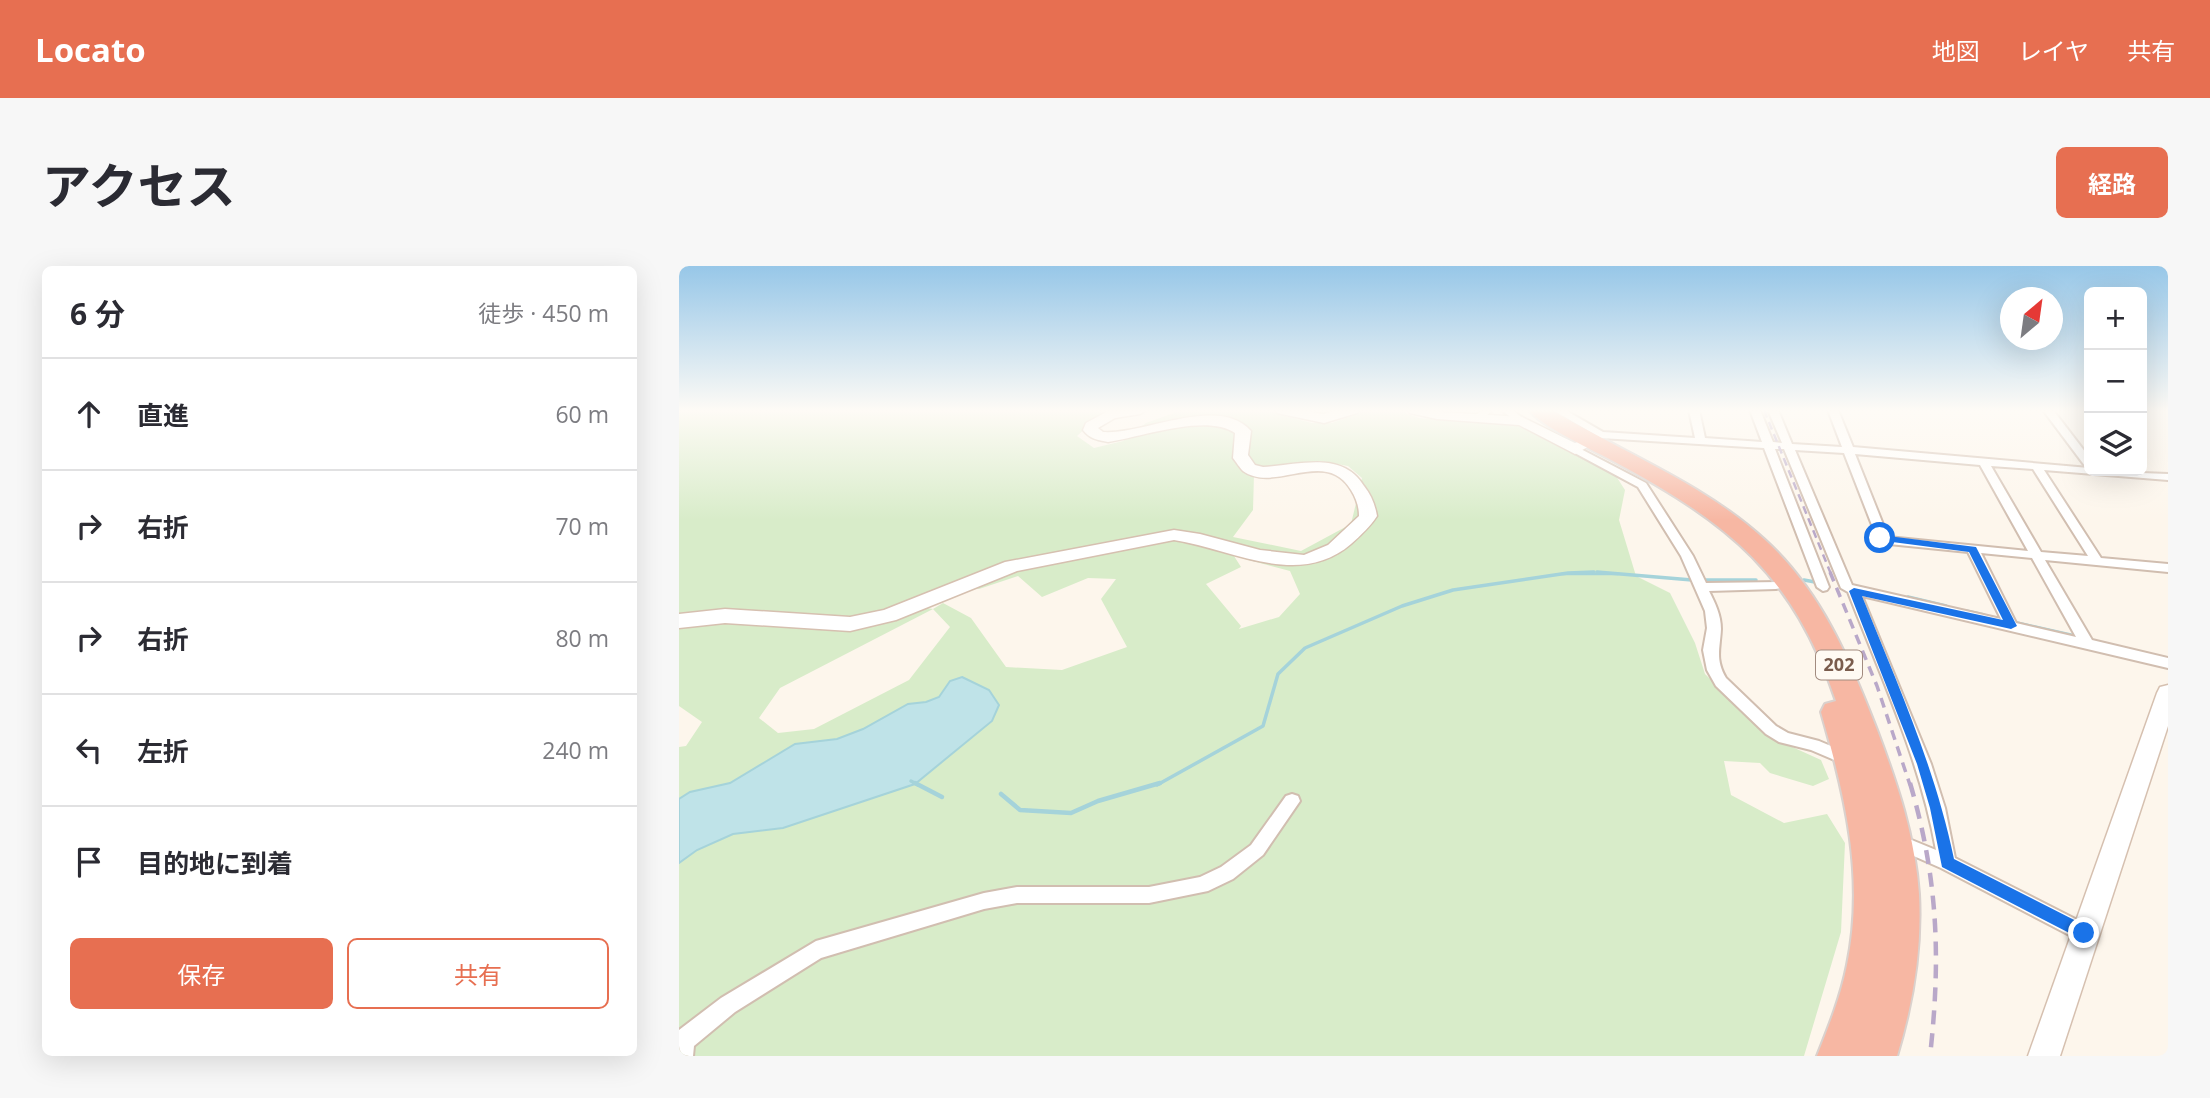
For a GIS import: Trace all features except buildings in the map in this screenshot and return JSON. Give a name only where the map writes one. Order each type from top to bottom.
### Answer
[{"type":"highway","name":"202","points":[[1599,447],[1648,484],[1725,532],[1751,555],[1776,584],[1800,622],[1818,658],[1852,762],[1901,891],[1900,951],[1883,1037],[1876,1056]]},
{"type":"highway","name":"202","points":[[1606,447],[1696,498],[1756,545],[1789,581],[1819,624],[1836,658],[1874,765],[1882,836],[1871,944],[1855,1014],[1839,1056]]},
{"type":"street","points":[[679,621],[725,616],[849,624],[889,615],[1012,566],[1174,535],[1201,539],[1259,556],[1304,561],[1320,557],[1334,549],[1363,524],[1368,516],[1360,488],[1351,474],[1340,468],[1324,466],[1267,471],[1245,463],[1240,456],[1241,447]]},
{"type":"street","points":[[1770,447],[1823,587]]},
{"type":"street","points":[[1788,447],[1847,588],[2168,663]]},
{"type":"street","points":[[1801,447],[2084,470]]},
{"type":"street","points":[[1846,447],[1883,540],[2168,568]]},
{"type":"street","points":[[1984,462],[2087,643]]},
{"type":"street","points":[[2036,466],[2097,561]]},
{"type":"street","points":[[2147,475],[2168,477]]},
{"type":"street","points":[[1648,484],[1703,587],[1712,611],[1714,628],[1710,650],[1714,670],[1721,682],[1784,738],[1814,745],[1852,762]]},
{"type":"street","points":[[1973,549],[2011,626]]},
{"type":"street","points":[[1703,587],[1776,584]]},
{"type":"street","points":[[1854,591],[1923,764],[1937,808],[1947,863]]},
{"type":"street","points":[[2044,1056],[2168,693]]},
{"type":"street","points":[[682,1046],[728,1005],[817,950],[984,901],[1017,895],[1149,895],[1202,885],[1227,873],[1257,850],[1292,801]]},
{"type":"street","points":[[1882,836],[1947,863],[2084,933]]},
{"type":"green space","points":[[679,447],[1559,447],[1616,476],[1625,490],[1619,520],[1636,576],[1670,593],[1695,643],[1705,674],[1770,737],[1821,760],[1829,779],[1813,786],[1770,773],[1760,763],[1724,761],[1731,795],[1784,823],[1827,814],[1845,843],[1841,932],[1804,1056],[679,1056],[679,863],[697,850],[733,834],[783,828],[915,784],[949,755],[989,690],[962,677],[950,681],[939,697],[926,703],[908,704],[863,729],[837,739],[795,744],[730,783],[690,792],[679,799],[679,747],[686,746],[702,722],[679,706],[679,617],[855,628],[921,607],[933,609],[943,603],[971,618],[1006,667],[1062,670],[1127,647],[1101,599],[1116,579],[1088,578],[1042,597],[1018,576],[979,589],[959,582],[895,609],[847,619],[679,615]],"holes":[[[1320,461],[1348,466],[1362,478],[1351,524],[1301,551],[1233,537],[1253,510],[1254,475],[1262,466],[1285,467]],[[1234,556],[1290,571],[1300,594],[1279,617],[1239,629],[1241,626],[1206,584],[1241,567]],[[933,609],[950,627],[909,680],[814,729],[778,733],[759,718],[780,688]]]},
{"type":"water","points":[[962,677],[989,690],[999,705],[992,721],[915,784],[783,828],[733,834],[697,850],[679,863],[679,799],[690,792],[730,783],[795,744],[837,739],[863,729],[908,704],[939,697],[950,681]]},
{"type":"waterway","points":[[1157,785],[1263,726],[1278,674],[1305,648],[1402,606],[1453,590],[1568,573],[1594,572]]},
{"type":"waterway","points":[[1597,572],[1692,580]]},
{"type":"waterway","points":[[1562,574],[1618,574]]},
{"type":"waterway","points":[[1705,580],[1756,580]]},
{"type":"waterway","points":[[1804,580],[1815,582]]},
{"type":"waterway","points":[[1908,597],[1946,606]]},
{"type":"waterway","points":[[1966,611],[1984,615]]},
{"type":"waterway","points":[[2017,623],[2075,636]]},
{"type":"waterway","points":[[911,781],[918,785]]},
{"type":"waterway","points":[[915,783],[942,797]]},
{"type":"waterway","points":[[1001,794],[1020,810],[1071,813],[1098,801],[1160,783]]},
{"type":"railway","points":[[1779,447],[1831,574]]},
{"type":"railway","points":[[1830,572],[1877,686],[1910,785]]},
{"type":"railway","points":[[1910,783],[1926,852],[1935,918],[1935,985],[1930,1056]]},
{"type":"route","points":[[1880,538],[1973,549],[2011,626],[1854,591],[1923,764],[1937,808],[1947,863],[2084,933]]}]
